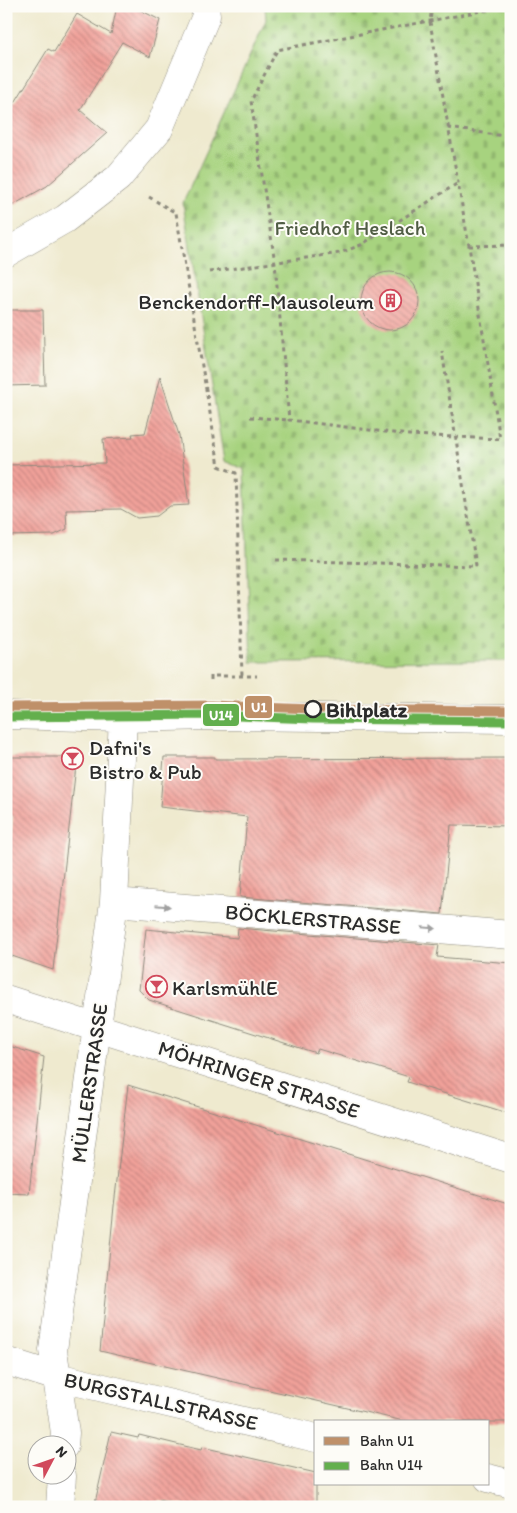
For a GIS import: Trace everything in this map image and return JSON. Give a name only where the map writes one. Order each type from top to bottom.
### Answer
[{"type":"street","points":[[6,253],[65,220],[118,178],[159,129],[206,16],[205,6]]},
{"type":"street","points":[[6,715],[123,718],[212,716],[511,719]]},
{"type":"street","name":"MÜLLERSTRASSE","points":[[65,1436],[53,1350],[114,902],[123,718]]},
{"type":"street","name":"BÖCKLERSTRASSE","points":[[114,902],[511,935]]},
{"type":"street","name":"MÖHRINGER STRASSE","points":[[6,998],[511,1159]]},
{"type":"street","name":"BURGSTALLSTRASSE","points":[[6,1361],[57,1377],[314,1438]]},
{"type":"street","points":[[490,1479],[511,1484]]},
{"type":"street","points":[[60,1507],[61,1486]]},
{"type":"path","points":[[250,417],[409,435],[500,439],[430,22],[432,6]]},
{"type":"path","points":[[289,420],[275,263],[251,101],[277,50],[508,6]]},
{"type":"path","points":[[448,128],[511,137]]},
{"type":"path","points":[[209,272],[340,253],[361,245],[458,184]]},
{"type":"path","points":[[176,213],[219,466],[236,473],[242,676]]},
{"type":"path","points":[[469,246],[511,245]]},
{"type":"path","points":[[276,560],[476,566],[442,351]]},
{"type":"path","points":[[211,676],[257,676]]},
{"type":"green space","name":"Friedhof Heslach","points":[[265,6],[511,6],[511,661],[251,662],[244,469],[224,461],[183,203],[266,20]]},
{"type":"building","points":[[117,6],[132,6],[160,20],[150,57],[122,42],[80,110],[107,133],[47,186],[6,209],[6,117],[48,49],[54,52],[77,14],[111,34]]},
{"type":"building","name":"Benckendorff-Mausoleum","points":[[384,272],[396,272],[411,280],[419,295],[419,307],[411,322],[396,330],[384,330],[369,322],[361,307],[361,295],[369,280]]},
{"type":"building","points":[[6,310],[43,310],[45,385],[6,386]]},
{"type":"building","points":[[160,376],[179,435],[189,505],[170,506],[157,516],[137,518],[121,509],[66,510],[67,529],[54,535],[6,536],[6,465],[105,463],[103,439],[133,437],[132,434],[145,433]]},
{"type":"building","points":[[6,757],[77,757],[53,970],[6,954],[6,892],[13,816],[6,816]]},
{"type":"building","points":[[164,757],[215,757],[215,759],[511,758],[511,826],[451,825],[442,914],[240,897],[247,817],[160,807]]},
{"type":"building","points":[[238,928],[439,945],[437,957],[511,963],[511,1114],[407,1082],[409,1077],[318,1049],[316,1053],[149,1000],[139,990],[146,929],[237,938]]},
{"type":"building","points":[[6,1045],[44,1057],[29,1194],[6,1193]]},
{"type":"building","points":[[128,1085],[511,1205],[511,1422],[490,1422],[490,1420],[399,1420],[100,1351]]},
{"type":"building","points":[[111,1432],[138,1438],[139,1435],[201,1450],[202,1447],[314,1473],[314,1486],[316,1486],[316,1507],[189,1507],[159,1500],[158,1507],[94,1507]]},
{"type":"rail line","name":"U1","points":[[6,707],[212,705],[313,709],[511,711]]},
{"type":"rail line","name":"U14","points":[[6,717],[212,715],[313,719],[511,721]]},
{"type":"place","name":"Benckendorff-Mausoleum","points":[[390,301]]},
{"type":"place","name":"Bihlplatz","points":[[313,709]]},
{"type":"place","name":"Dafni's Bistro & Pub","points":[[73,759]]},
{"type":"place","name":"KarlsmühlE","points":[[156,987]]}]
